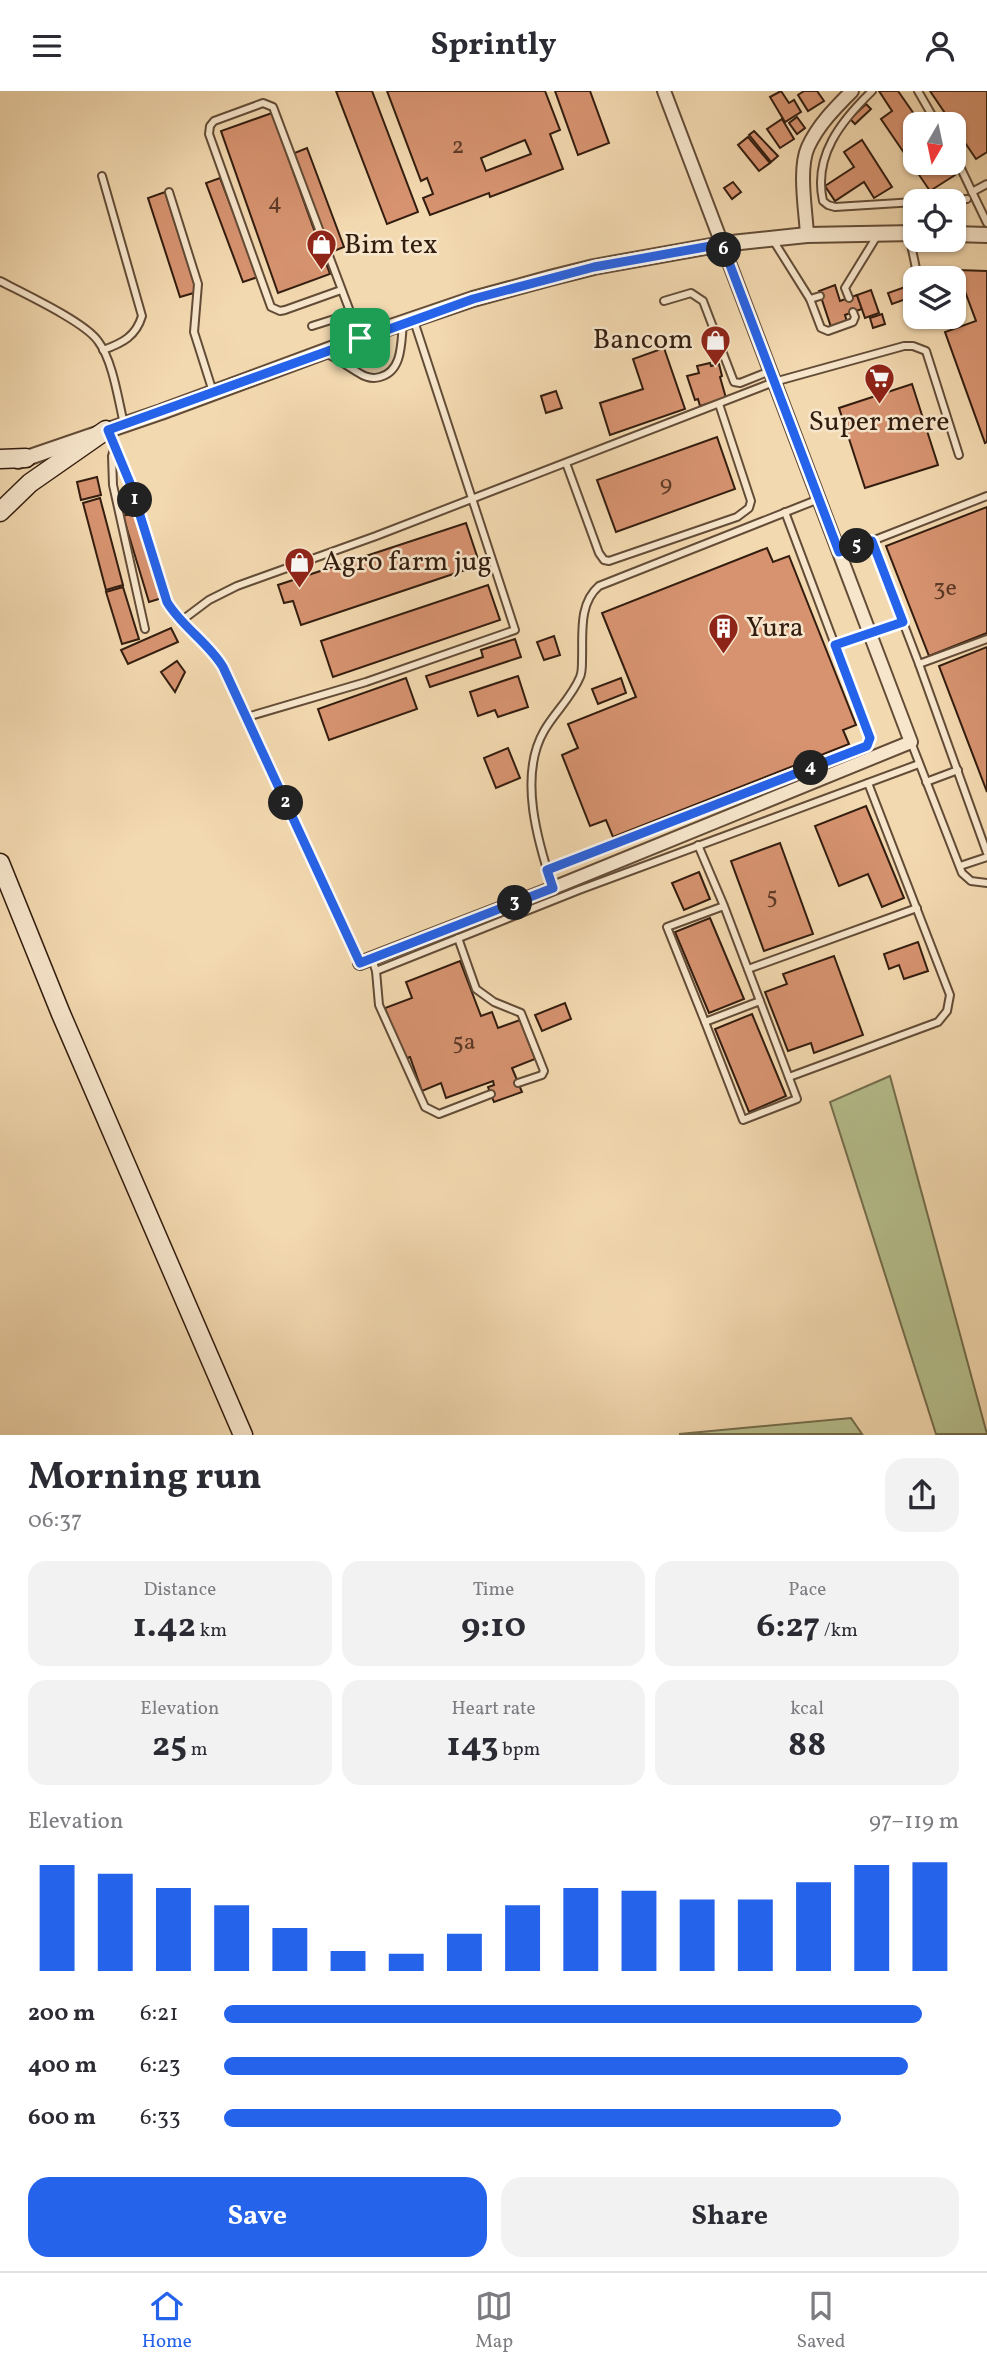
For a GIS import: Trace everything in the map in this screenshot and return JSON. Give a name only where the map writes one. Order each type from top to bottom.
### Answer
[{"type":"main road","points":[[0,512],[30,483],[110,435]]},
{"type":"main road","points":[[0,459],[26,458]]},
{"type":"main road","points":[[0,863],[61,1014],[243,1434]]},
{"type":"street","points":[[370,964],[911,742],[663,91]]},
{"type":"street","points":[[807,235],[804,176],[807,149],[830,113],[852,91]]},
{"type":"street","points":[[0,467],[110,435],[124,424],[360,338],[473,299],[550,278],[722,244],[807,235],[903,233]]},
{"type":"street","points":[[966,234],[987,235]]},
{"type":"lane","points":[[872,91],[841,126],[824,157],[819,179],[823,201],[835,207],[903,203]]},
{"type":"lane","points":[[918,91],[930,112]]},
{"type":"lane","points":[[341,290],[285,310],[271,307],[209,134],[214,121],[263,103],[273,107],[360,338]]},
{"type":"lane","points":[[964,175],[987,223]]},
{"type":"lane","points":[[102,176],[142,316],[130,338],[103,350]]},
{"type":"lane","points":[[972,192],[987,184]]},
{"type":"lane","points":[[169,192],[198,284],[194,332],[213,392]]},
{"type":"lane","points":[[837,291],[845,288],[878,233]]},
{"type":"lane","points":[[772,238],[810,299],[821,328],[826,331],[853,323],[853,312]]},
{"type":"lane","points":[[0,281],[85,328],[97,339],[103,350],[124,424]]},
{"type":"lane","points":[[845,288],[849,298]]},
{"type":"lane","points":[[664,301],[691,293],[703,301],[734,382],[772,377],[904,346],[922,348],[926,351],[959,455]]},
{"type":"lane","points":[[810,299],[820,296]]},
{"type":"lane","points":[[312,326],[350,314]]},
{"type":"lane","points":[[323,352],[361,375],[373,378],[385,375],[398,362],[408,321]]},
{"type":"lane","points":[[247,717],[356,685],[515,630],[472,498],[408,321]]},
{"type":"lane","points":[[181,621],[209,600],[237,586],[719,404],[772,377]]},
{"type":"lane","points":[[566,463],[598,553],[604,560],[609,561],[737,517],[748,508],[751,501],[719,404]]},
{"type":"lane","points":[[110,435],[130,483],[164,596],[181,621],[218,658],[370,964],[379,1005],[425,1107],[439,1114],[491,1094]]},
{"type":"lane","points":[[110,435],[113,485],[145,629]]},
{"type":"lane","points":[[839,552],[987,496]]},
{"type":"lane","points":[[553,888],[538,843],[533,815],[535,759],[543,733],[581,676],[585,607],[589,595],[599,586],[819,499]]},
{"type":"lane","points":[[547,870],[867,746],[870,738],[785,512]]},
{"type":"lane","points":[[872,541],[987,855],[960,866]]},
{"type":"lane","points":[[835,645],[903,622]]},
{"type":"lane","points":[[919,664],[987,639]]},
{"type":"lane","points":[[911,742],[962,873],[971,881],[987,883]]},
{"type":"lane","points":[[370,964],[458,938],[698,845],[919,764]]},
{"type":"lane","points":[[926,782],[958,770]]},
{"type":"lane","points":[[789,1077],[938,1022],[944,1017],[950,995],[869,783]]},
{"type":"lane","points":[[698,845],[724,906],[797,1099],[743,1120],[667,927],[724,906]]},
{"type":"lane","points":[[748,969],[917,908]]},
{"type":"lane","points":[[458,938],[476,989],[494,1002],[521,1013],[544,1071],[541,1075],[519,1083]]},
{"type":"lane","points":[[705,1022],[760,1001]]},
{"type":"green space","points":[[890,1076],[987,1434],[936,1434],[830,1102]]},
{"type":"green space","points":[[851,1418],[862,1434],[679,1434]]},
{"type":"building","points":[[336,91],[372,91],[418,212],[387,224]]},
{"type":"building","points":[[387,91],[545,91],[560,130],[550,134],[563,169],[490,197],[489,193],[430,215],[423,198],[433,194],[427,178],[421,181]],"holes":[[[525,140],[531,154],[486,171],[481,158]]]},
{"type":"building","points":[[555,91],[590,91],[609,143],[578,155]]},
{"type":"building","points":[[781,91],[789,103],[794,100],[801,112],[785,122],[770,97]]},
{"type":"building","points":[[804,91],[817,91],[824,101],[808,111],[798,95]]},
{"type":"building","points":[[879,91],[898,91],[913,112],[903,112],[903,151],[881,119],[892,111]]},
{"type":"building","points":[[930,91],[987,91],[987,152],[976,159],[966,144],[966,112],[944,112]]},
{"type":"building","points":[[866,104],[871,109],[855,124],[850,119]]},
{"type":"building","points":[[272,113],[330,274],[278,293],[221,131]]},
{"type":"building","points":[[797,117],[805,128],[797,134],[789,123]]},
{"type":"building","points":[[782,119],[794,139],[780,148],[767,129]]},
{"type":"building","points":[[754,131],[778,156],[771,162],[749,135]]},
{"type":"building","points":[[748,137],[770,163],[759,171],[738,145]]},
{"type":"building","points":[[862,140],[892,187],[874,198],[864,182],[835,201],[825,186],[854,167],[844,152]]},
{"type":"building","points":[[307,148],[344,247],[329,253],[292,154]]},
{"type":"building","points":[[919,175],[955,175],[933,189],[929,189]]},
{"type":"building","points":[[220,178],[258,277],[243,282],[206,183]]},
{"type":"building","points":[[733,182],[741,192],[732,199],[724,188]]},
{"type":"building","points":[[165,192],[197,292],[180,297],[148,198]]},
{"type":"building","points":[[966,270],[987,271],[985,443],[945,332],[966,329],[966,325],[976,321],[966,294]]},
{"type":"building","points":[[835,285],[840,301],[857,295],[862,309],[845,315],[847,322],[831,327],[819,291]]},
{"type":"building","points":[[903,288],[903,300],[892,304],[888,293]]},
{"type":"building","points":[[871,290],[879,313],[865,318],[857,295]]},
{"type":"building","points":[[882,314],[885,324],[873,328],[870,318]]},
{"type":"building","points":[[664,348],[685,409],[610,435],[600,403],[643,389],[633,359]]},
{"type":"building","points":[[710,363],[711,366],[719,364],[726,398],[700,406],[698,399],[695,400],[687,376],[699,373],[697,366]]},
{"type":"building","points":[[912,384],[938,465],[865,488],[839,408]]},
{"type":"building","points":[[556,391],[562,408],[546,413],[541,396]]},
{"type":"building","points":[[717,437],[735,489],[616,532],[597,480]]},
{"type":"building","points":[[97,477],[101,495],[81,500],[77,482]]},
{"type":"building","points":[[100,498],[123,585],[106,590],[83,503]]},
{"type":"building","points":[[987,507],[987,633],[929,656],[886,546]]},
{"type":"building","points":[[136,512],[162,598],[149,602],[123,516]]},
{"type":"building","points":[[466,523],[480,565],[301,625],[293,601],[284,603],[278,585]]},
{"type":"building","name":"Yura","points":[[767,548],[773,562],[789,556],[856,725],[843,730],[849,744],[613,837],[606,820],[590,826],[562,755],[578,748],[568,724],[636,697],[602,613]]},
{"type":"building","points":[[488,585],[500,620],[333,677],[321,641]]},
{"type":"building","points":[[123,587],[139,639],[122,644],[106,592]]},
{"type":"building","points":[[171,628],[178,642],[128,664],[121,650]]},
{"type":"building","points":[[554,636],[560,655],[544,660],[537,642]]},
{"type":"building","points":[[515,639],[521,657],[430,687],[426,676],[483,657],[481,650]]},
{"type":"building","points":[[987,647],[987,792],[939,666]]},
{"type":"building","points":[[177,661],[185,672],[175,692],[161,672]]},
{"type":"building","points":[[518,676],[528,707],[498,717],[495,710],[478,716],[470,692]]},
{"type":"building","points":[[406,678],[417,709],[329,740],[318,709]]},
{"type":"building","points":[[621,678],[626,693],[598,704],[592,689]]},
{"type":"building","points":[[508,748],[520,778],[496,788],[484,758]]},
{"type":"building","points":[[866,806],[904,898],[882,907],[868,874],[839,886],[815,826]]},
{"type":"building","points":[[780,843],[813,934],[764,951],[731,861]]},
{"type":"building","points":[[699,872],[710,899],[684,910],[672,883]]},
{"type":"building","points":[[710,918],[744,999],[709,1013],[675,932]]},
{"type":"building","points":[[918,942],[928,971],[904,979],[899,965],[889,969],[884,954]]},
{"type":"building","points":[[834,956],[863,1035],[814,1053],[811,1043],[788,1051],[765,992],[787,984],[783,974]]},
{"type":"building","points":[[460,961],[481,1016],[492,1012],[498,1028],[520,1020],[535,1059],[512,1068],[522,1092],[494,1102],[488,1087],[494,1085],[493,1081],[446,1098],[441,1083],[422,1091],[410,1057],[404,1059],[385,1008],[412,998],[406,982]]},
{"type":"building","points":[[565,1003],[571,1019],[542,1031],[535,1015]]},
{"type":"building","points":[[752,1014],[786,1096],[749,1112],[715,1029]]},
{"type":"place","name":"Bim tex","points":[[321,272]]},
{"type":"place","name":"Bancom","points":[[716,367]]},
{"type":"place","name":"Super mere","points":[[879,405]]},
{"type":"place","name":"Agro farm jug","points":[[299,589]]},
{"type":"place","name":"Yura","points":[[723,655]]},
{"type":"route","points":[[722,244],[839,552],[872,541],[903,622],[835,645],[870,738],[867,746],[547,870],[553,888],[360,963],[223,667],[211,649],[178,617],[164,596],[130,483],[108,430],[360,338],[473,299],[550,278],[594,267],[722,244]]}]
